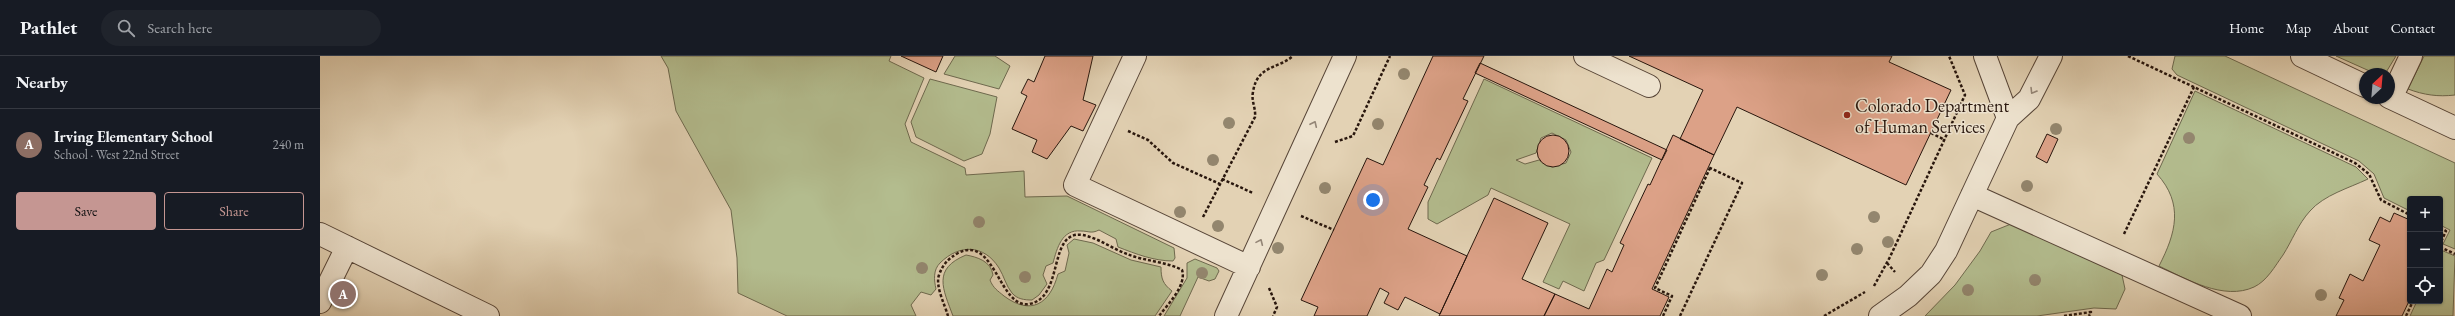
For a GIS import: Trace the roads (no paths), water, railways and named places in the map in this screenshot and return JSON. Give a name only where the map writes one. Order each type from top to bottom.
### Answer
[{"type":"street","points":[[1135,56],[1075,185],[1249,267]]},
{"type":"street","points":[[1226,316],[1345,56]]},
{"type":"street","points":[[1585,56],[1649,86]]},
{"type":"street","points":[[1985,56],[2008,118]]},
{"type":"street","points":[[1880,316],[1908,296],[1931,274],[1946,251],[2008,118],[2029,99],[2051,56]]},
{"type":"street","points":[[2302,56],[2359,83]]},
{"type":"street","points":[[2395,88],[2411,56]]},
{"type":"street","points":[[2395,100],[2455,128]]},
{"type":"street","points":[[1972,195],[2240,316]]},
{"type":"street","points":[[320,234],[488,316]]},
{"type":"street","points":[[320,302],[347,247]]},
{"type":"place","name":"Colorado Department of Human Services","points":[[1847,115]]},
{"type":"place","name":"Irving Elementary School","points":[[343,294]]}]
